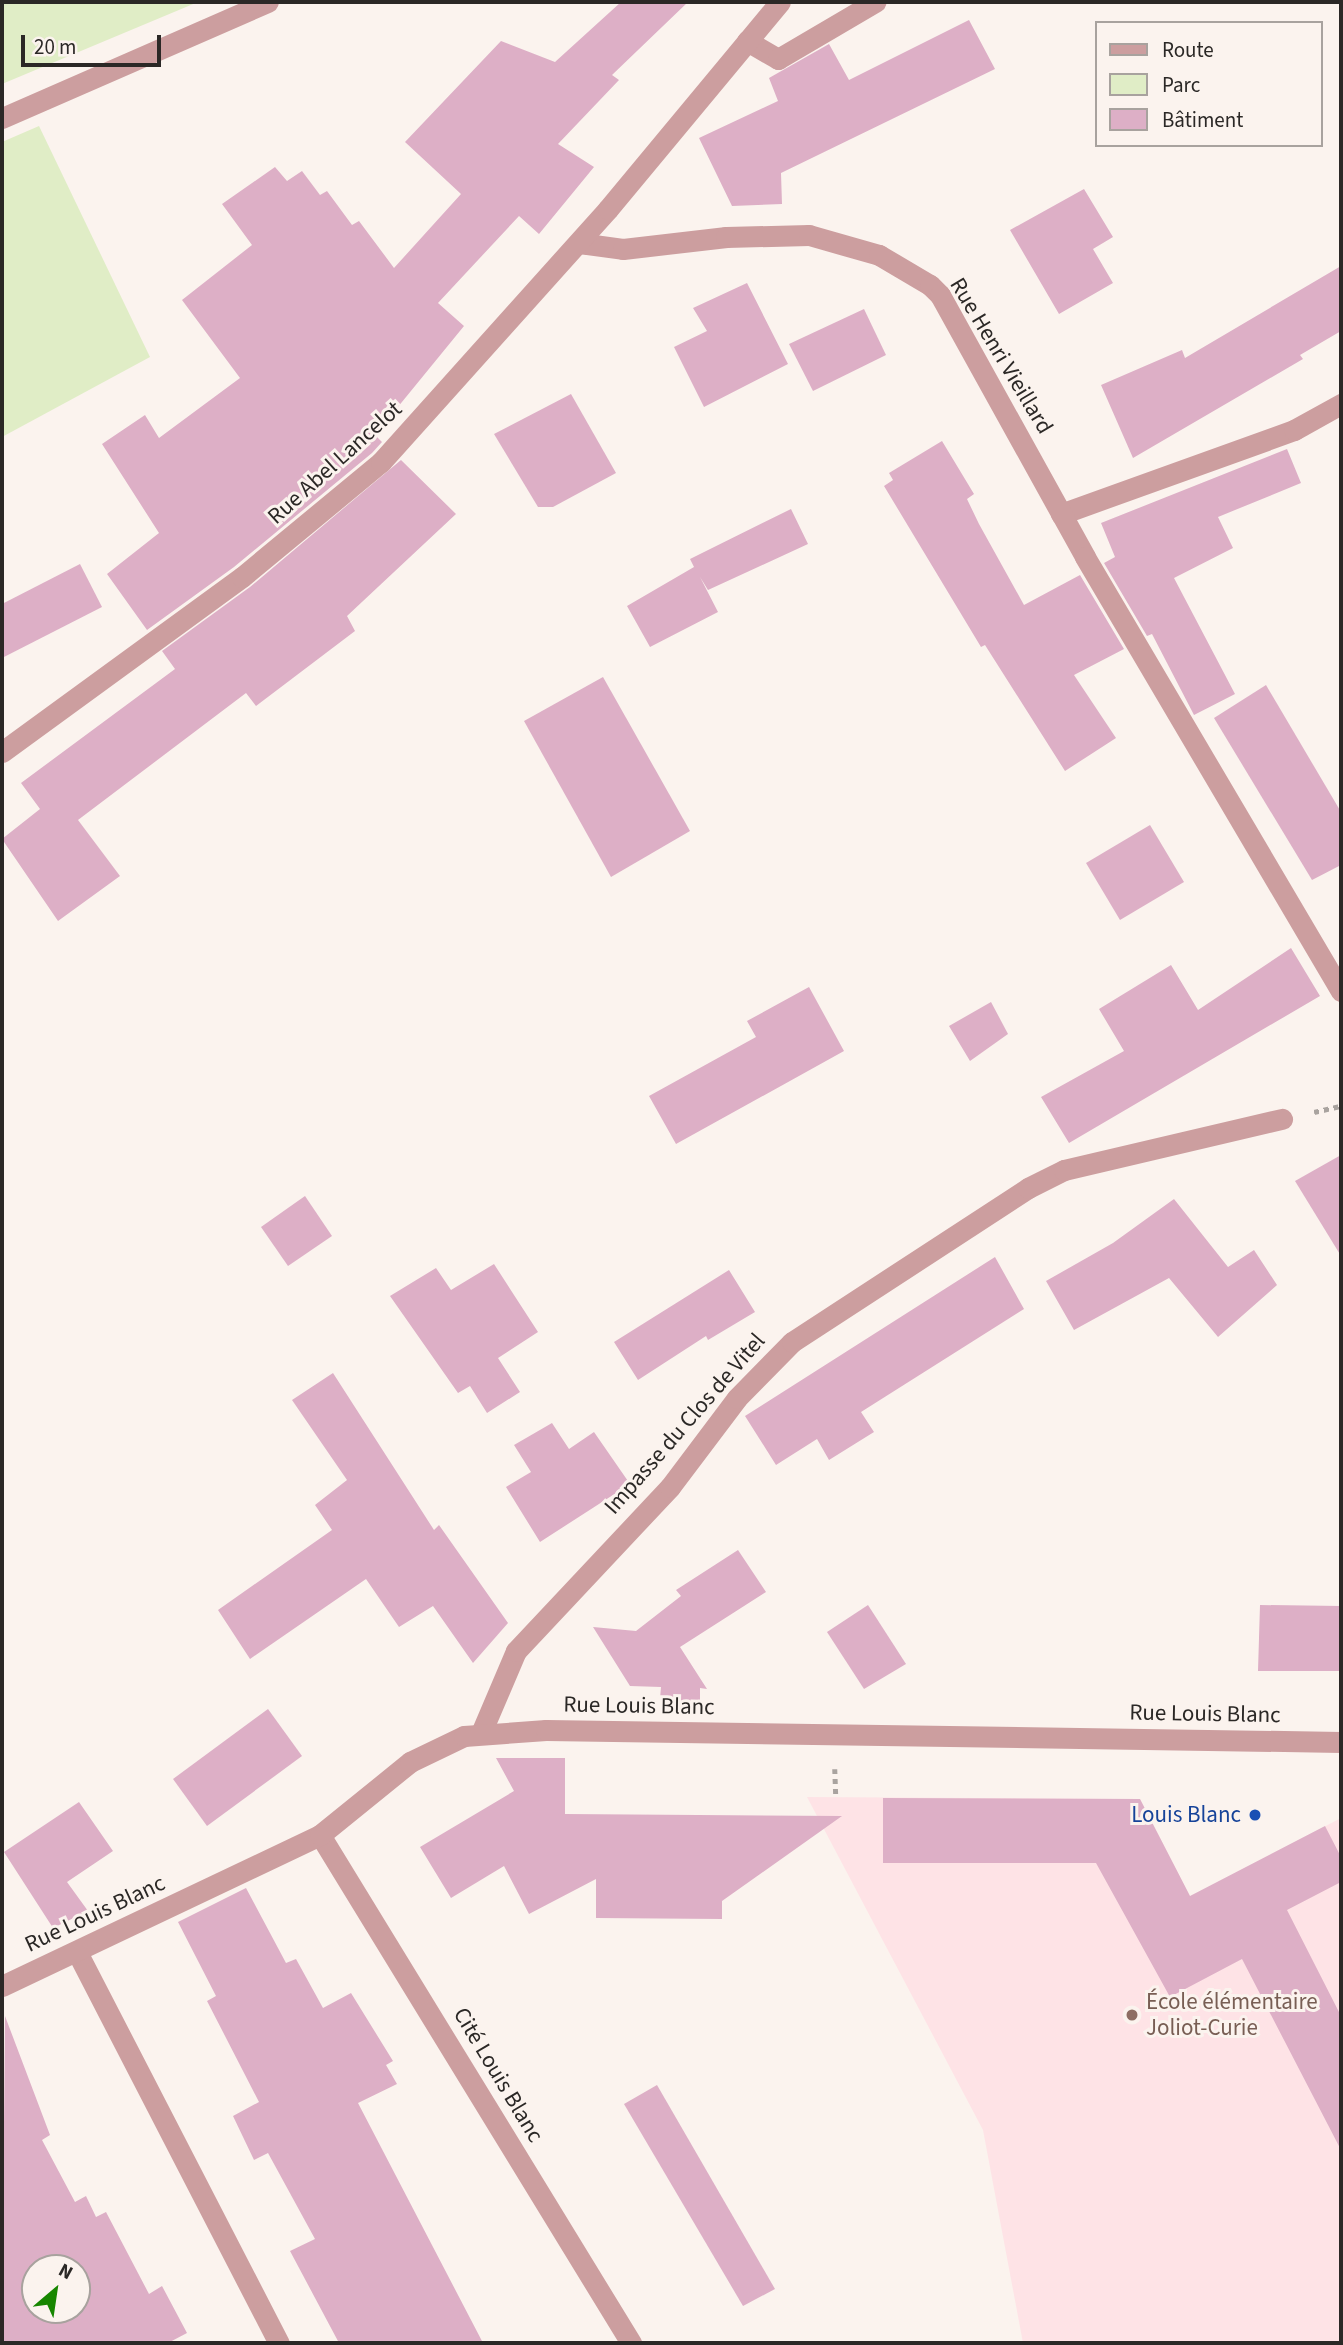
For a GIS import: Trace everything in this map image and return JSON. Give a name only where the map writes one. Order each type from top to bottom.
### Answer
[{"type":"street","points":[[2,118],[268,2]]},
{"type":"street","name":"Rue Abel Lancelot","points":[[2,752],[242,577],[381,462],[579,243],[780,2]]},
{"type":"street","points":[[747,41],[778,59],[875,2]]},
{"type":"street","name":"Rue Henri Vieillard","points":[[579,243],[624,249],[726,237],[809,235],[856,246],[900,266],[940,295],[1061,514],[1341,991]]},
{"type":"street","points":[[1061,514],[1294,430],[1341,404]]},
{"type":"street","name":"Impasse du Clos de Vitel","points":[[481,1733],[516,1651],[670,1487],[772,1358],[1028,1188],[1063,1170],[1282,1119]]},
{"type":"street","name":"Rue Louis Blanc","points":[[2,1986],[320,1835],[428,1750],[481,1733],[535,1730],[1341,1742]]},
{"type":"street","name":"Cité Louis Blanc","points":[[320,1835],[631,2343]]},
{"type":"street","points":[[77,1952],[279,2343]]},
{"type":"shaded area","name":"École élémentaire Joliot-Curie","points":[[807,1797],[1140,1799],[1192,1900],[1207,1888],[1341,1818],[1341,2343],[1023,2343],[983,2130]]},
{"type":"green space","points":[[2,2],[198,2],[2,84]]},
{"type":"green space","points":[[39,126],[150,357],[2,437],[2,142]]},
{"type":"building","points":[[621,2],[688,2],[612,75],[619,80],[558,144],[594,167],[539,234],[519,216],[438,303],[464,326],[375,435],[382,442],[372,453],[234,567],[147,630],[107,574],[159,533],[102,444],[145,415],[159,438],[240,378],[182,300],[252,245],[222,204],[275,167],[287,181],[302,171],[320,195],[327,191],[352,225],[359,221],[394,268],[461,194],[405,142],[501,41],[555,62]]},
{"type":"building","points":[[969,20],[995,69],[781,173],[782,204],[732,206],[699,138],[778,101],[769,78],[829,44],[849,80]]},
{"type":"building","points":[[1084,189],[1113,237],[1093,249],[1113,283],[1059,314],[1010,230]]},
{"type":"building","points":[[1341,266],[1341,331],[1300,355],[1303,359],[1133,458],[1101,385],[1182,350],[1185,358]]},
{"type":"building","points":[[747,283],[788,364],[704,407],[674,347],[707,331],[693,308]]},
{"type":"building","points":[[864,309],[886,355],[813,391],[789,344]]},
{"type":"building","points":[[571,394],[616,473],[553,507],[538,507],[494,434]]},
{"type":"building","points":[[942,441],[974,494],[967,499],[1024,605],[1080,575],[1124,649],[1074,675],[1116,738],[1065,771],[985,645],[981,647],[884,486],[893,480],[889,473]]},
{"type":"building","points":[[1287,449],[1301,483],[1218,517],[1233,548],[1174,578],[1235,694],[1194,715],[1152,634],[1147,636],[1104,563],[1115,557],[1101,523]]},
{"type":"building","points":[[401,460],[456,514],[347,616],[355,631],[256,706],[246,693],[78,820],[120,876],[58,921],[2,839],[40,809],[21,783],[175,669],[162,651],[250,587]]},
{"type":"building","points":[[791,509],[808,544],[708,590],[700,577],[718,612],[650,647],[627,606],[694,567],[690,559]]},
{"type":"building","points":[[80,564],[102,607],[2,658],[2,604]]},
{"type":"building","points":[[603,677],[690,831],[611,877],[524,721]]},
{"type":"building","points":[[1266,685],[1341,812],[1341,865],[1312,880],[1214,718]]},
{"type":"building","points":[[1150,825],[1184,882],[1120,920],[1086,863]]},
{"type":"building","points":[[1291,948],[1320,996],[1069,1143],[1041,1097],[1124,1051],[1099,1009],[1171,965],[1198,1010]]},
{"type":"building","points":[[809,987],[844,1051],[676,1144],[649,1096],[756,1037],[747,1021]]},
{"type":"building","points":[[991,1002],[1008,1034],[970,1061],[949,1026]]},
{"type":"building","points":[[1341,1155],[1341,1256],[1295,1181]]},
{"type":"building","points":[[305,1196],[332,1236],[288,1266],[261,1227]]},
{"type":"building","points":[[1174,1199],[1228,1267],[1254,1250],[1277,1285],[1218,1337],[1169,1278],[1074,1330],[1046,1281],[1113,1243]]},
{"type":"building","points":[[995,1257],[1024,1309],[861,1412],[874,1432],[829,1460],[817,1439],[776,1465],[745,1416]]},
{"type":"building","points":[[494,1264],[538,1332],[498,1358],[520,1392],[487,1413],[470,1386],[458,1393],[390,1296],[436,1268],[451,1290]]},
{"type":"building","points":[[729,1270],[755,1312],[708,1340],[706,1336],[638,1380],[614,1342]]},
{"type":"building","points":[[333,1373],[434,1530],[439,1525],[508,1623],[473,1663],[433,1606],[399,1627],[366,1579],[250,1659],[218,1610],[332,1530],[315,1505],[347,1480],[292,1400]]},
{"type":"building","points":[[552,1423],[569,1449],[594,1432],[630,1484],[540,1542],[506,1487],[531,1472],[514,1445]]},
{"type":"building","points":[[738,1550],[766,1592],[680,1647],[707,1689],[700,1688],[700,1702],[660,1699],[661,1687],[630,1686],[593,1627],[636,1631],[681,1596],[676,1590]]},
{"type":"building","points":[[868,1605],[906,1664],[864,1689],[827,1632]]},
{"type":"building","points":[[1260,1605],[1341,1606],[1341,1671],[1258,1671]]},
{"type":"building","points":[[268,1709],[302,1756],[207,1826],[173,1779]]},
{"type":"building","points":[[496,1758],[565,1758],[565,1814],[842,1816],[722,1901],[722,1919],[596,1918],[596,1879],[529,1914],[504,1866],[451,1898],[420,1847],[514,1791]]},
{"type":"building","points":[[883,1798],[1140,1799],[1190,1896],[1325,1826],[1341,1857],[1341,1882],[1287,1910],[1341,2016],[1341,2150],[1242,1959],[1170,1997],[1096,1863],[883,1863]]},
{"type":"building","points":[[79,1802],[113,1851],[67,1882],[88,1911],[53,1928],[4,1852]]},
{"type":"building","points":[[246,1888],[286,1963],[296,1959],[323,2008],[351,1993],[393,2061],[386,2065],[397,2084],[358,2103],[483,2343],[339,2343],[290,2251],[315,2239],[268,2153],[254,2160],[233,2116],[259,2102],[207,2001],[216,1996],[178,1922]]},
{"type":"building","points":[[5,2016],[50,2135],[42,2140],[75,2202],[86,2196],[96,2217],[106,2212],[149,2294],[162,2286],[187,2333],[168,2343],[2,2343]]},
{"type":"building","points":[[657,2085],[775,2289],[743,2306],[624,2104]]},
{"type":"place","name":"Louis Blanc","points":[[1255,1815]]},
{"type":"place","name":"École élémentaire Joliot-Curie","points":[[1132,2015]]}]
